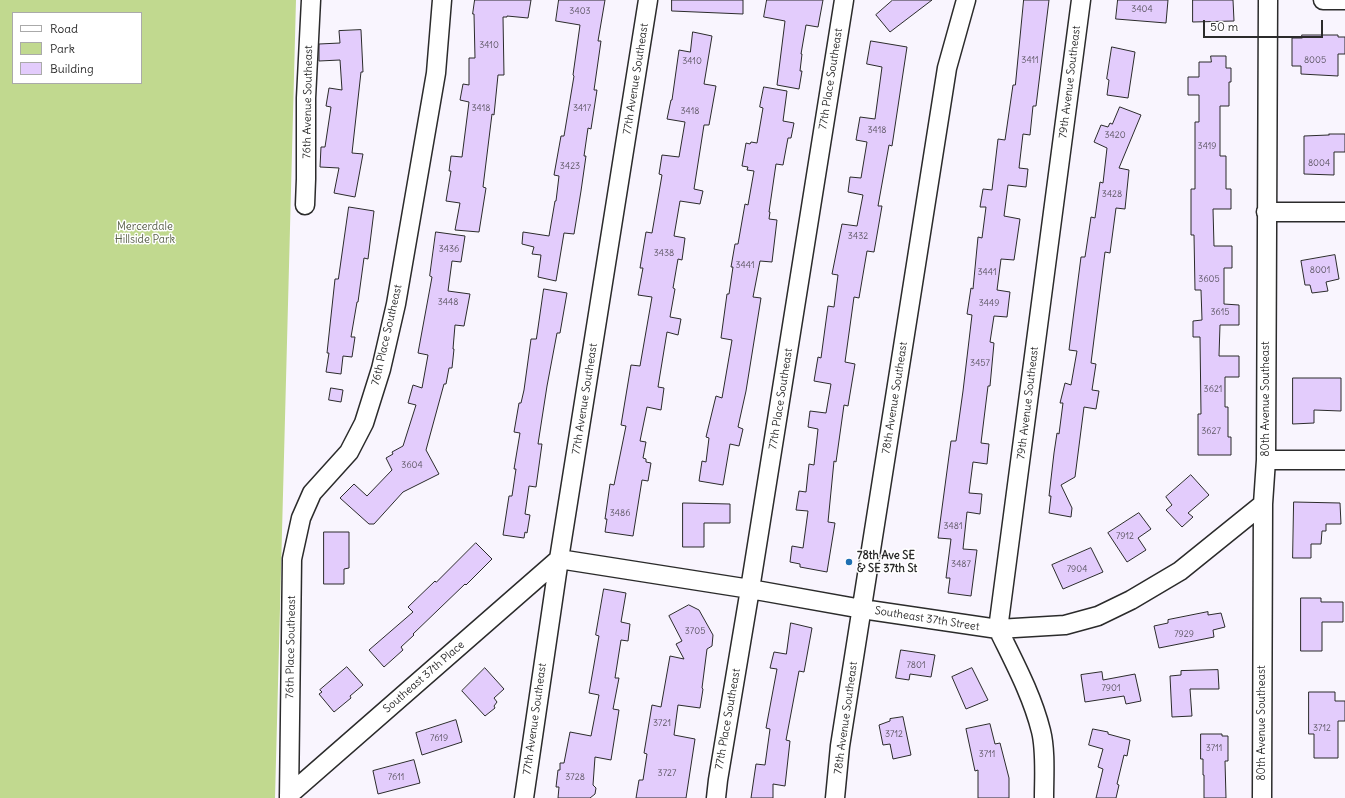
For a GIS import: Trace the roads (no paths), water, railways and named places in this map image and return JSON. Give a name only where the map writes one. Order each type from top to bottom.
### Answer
[{"type":"street","name":"76th Avenue Southeast","points":[[305,205],[306,98],[311,0]]},
{"type":"street","name":"76th Place Southeast","points":[[289,797],[292,558],[300,518],[312,493],[349,452],[364,423],[382,369],[396,304],[436,73],[442,0]]},
{"type":"street","name":"77th Avenue Southeast","points":[[524,798],[559,558],[648,0]]},
{"type":"street","name":"77th Place Southeast","points":[[716,798],[844,0]]},
{"type":"street","name":"78th Avenue Southeast","points":[[835,798],[840,746],[947,68],[966,0]]},
{"type":"street","name":"79th Avenue Southeast","points":[[998,629],[1081,0]]},
{"type":"street","name":"80th Avenue Southeast","points":[[1262,798],[1263,504],[1266,460],[1268,0]]},
{"type":"street","points":[[1323,0],[1345,0]]},
{"type":"street","points":[[1266,212],[1345,212]]},
{"type":"street","points":[[1266,460],[1345,460]]},
{"type":"street","name":"Southeast 37th Street","points":[[559,558],[862,609],[998,629],[1065,625],[1098,616],[1131,600],[1180,571],[1263,504]]},
{"type":"street","name":"Southeast 37th Place","points":[[289,797],[559,558]]},
{"type":"street","points":[[998,629],[1033,703],[1041,732],[1044,769],[1044,798]]},
{"type":"place","name":"78th Ave SE & SE 37th St","points":[[849,562]]},
{"type":"park label","name":"Mercerdale Hillside Park","points":[[145,233]]}]
